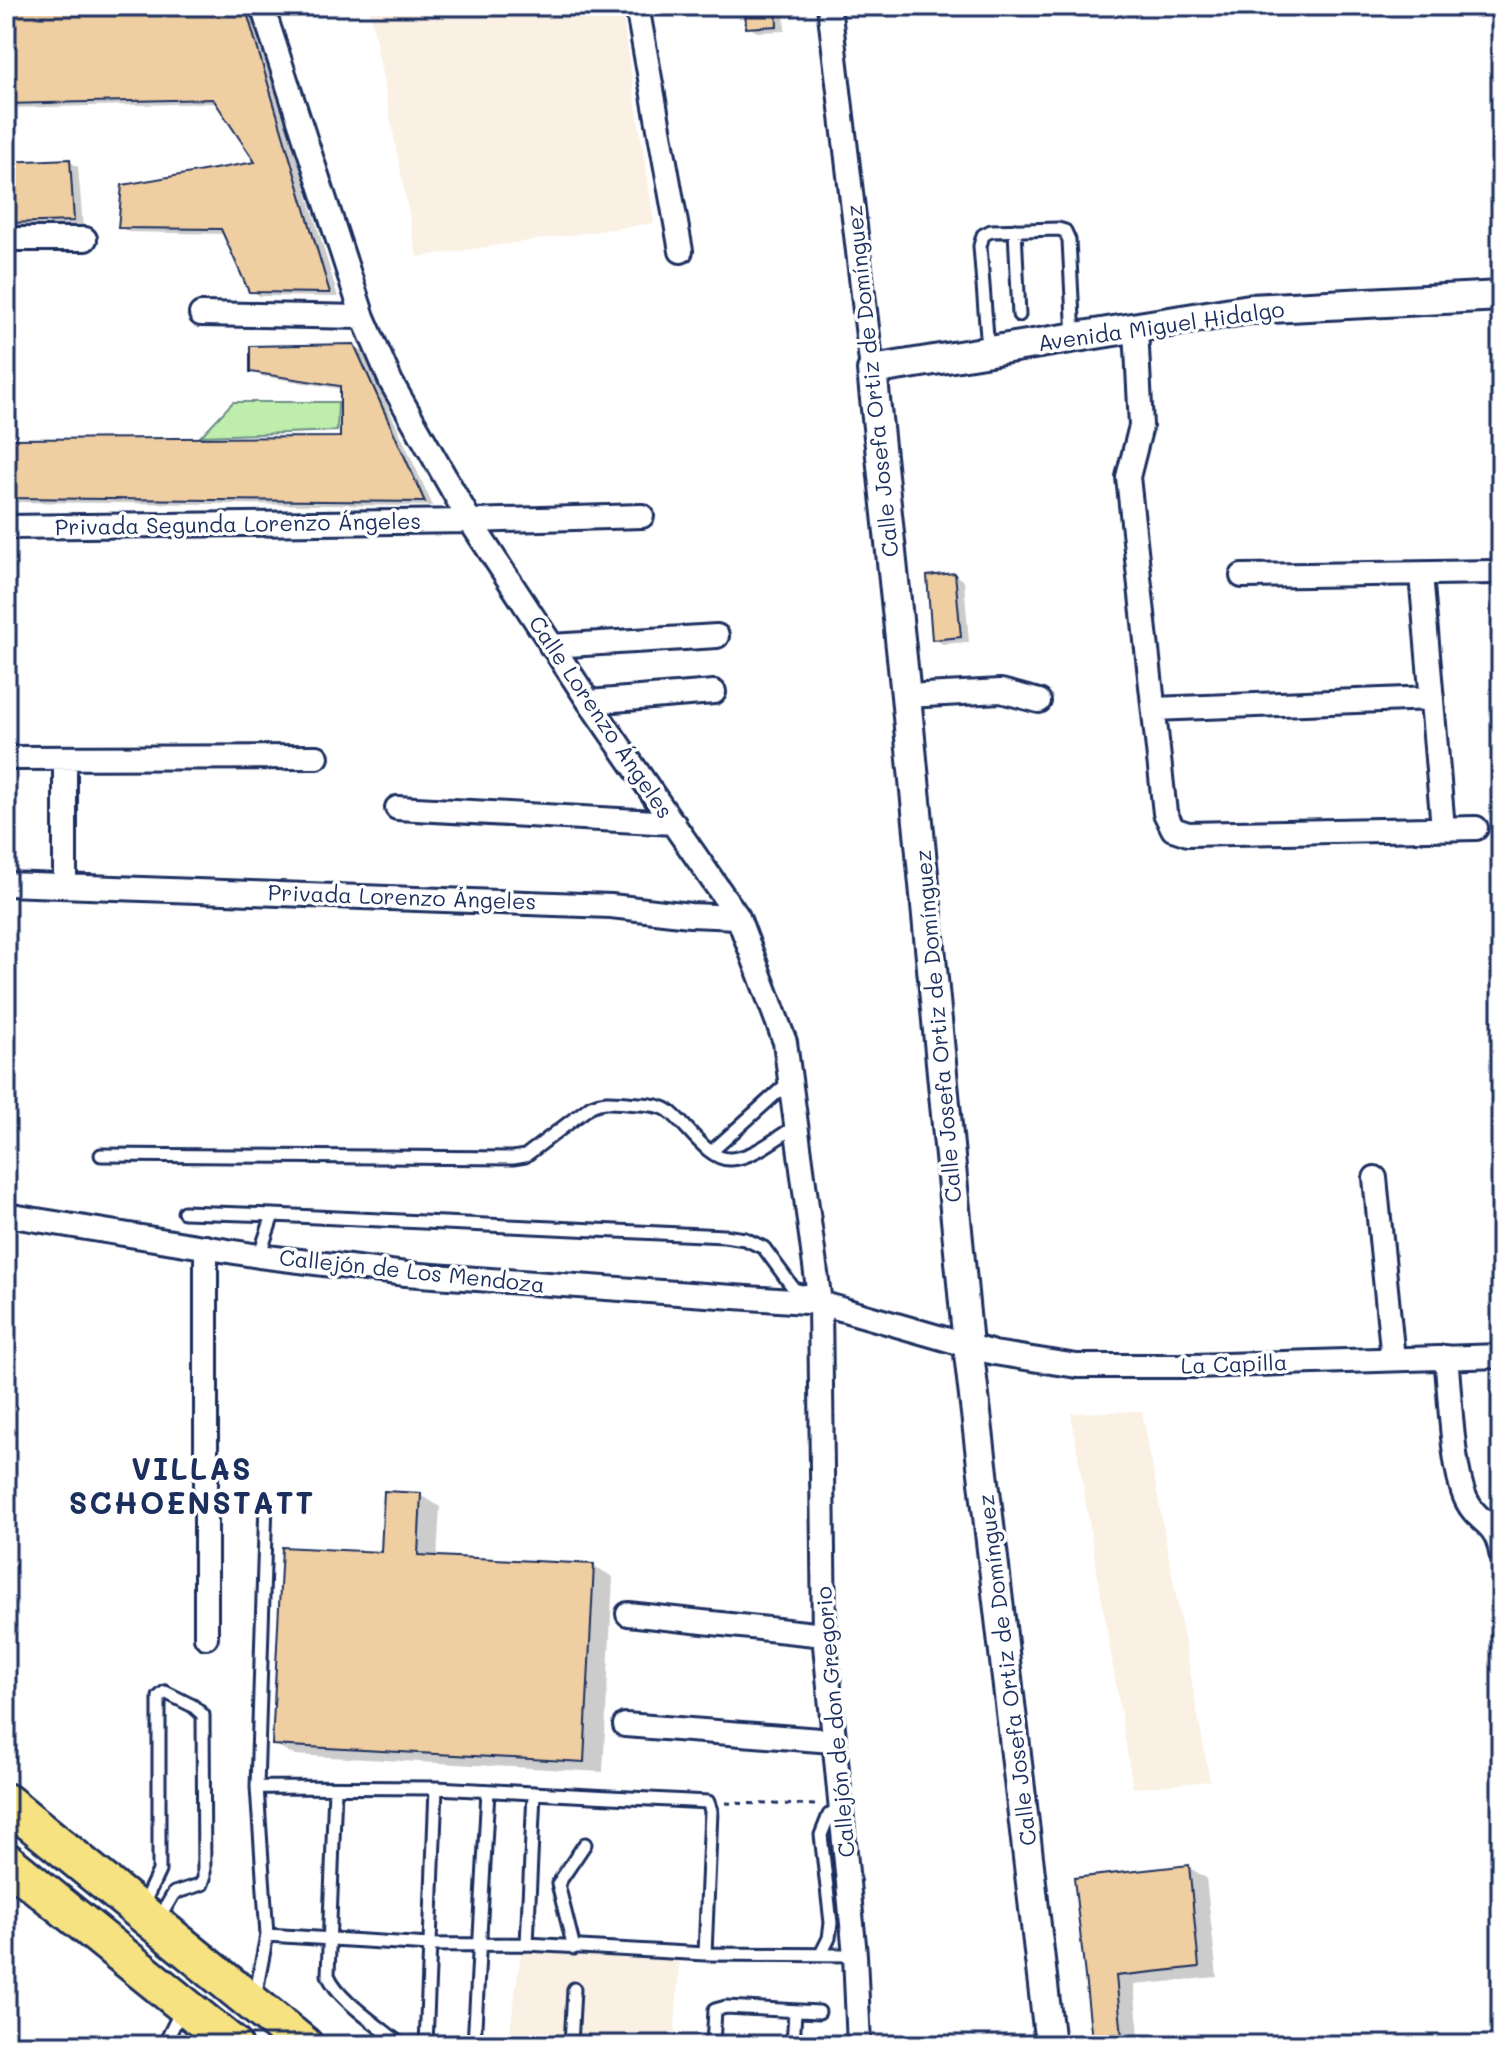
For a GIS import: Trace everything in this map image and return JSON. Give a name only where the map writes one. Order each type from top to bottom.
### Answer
[{"type":"highway","points":[[6,1802],[304,2045]]},
{"type":"highway","points":[[6,1861],[233,2045]]},
{"type":"street","name":"Calle Lorenzo Ángeles","points":[[262,6],[363,317],[391,382],[470,521],[551,646],[738,917],[785,1042],[819,1296]]},
{"type":"street","points":[[637,6],[681,251]]},
{"type":"street","name":"Calle Josefa Ortiz de Domínguez","points":[[829,6],[906,696],[968,1345],[1050,2045]]},
{"type":"street","points":[[6,239],[85,239]]},
{"type":"street","name":"Avenida Miguel Hidalgo","points":[[872,370],[1250,309],[1501,296]]},
{"type":"street","points":[[201,314],[363,317]]},
{"type":"street","points":[[1136,329],[1141,426],[1128,477],[1165,813],[1173,829],[1188,834],[1476,828]]},
{"type":"street","name":"Privada Segunda Lorenzo Ángeles","points":[[6,527],[642,516]]},
{"type":"street","points":[[1242,576],[1495,572]]},
{"type":"street","points":[[1421,574],[1443,828]]},
{"type":"street","points":[[551,646],[717,636]]},
{"type":"street","points":[[906,696],[1001,691],[1039,701]]},
{"type":"street","points":[[589,702],[714,692]]},
{"type":"street","points":[[1154,709],[1432,698]]},
{"type":"street","points":[[6,758],[317,757]]},
{"type":"street","points":[[65,758],[65,885]]},
{"type":"street","points":[[397,808],[674,823]]},
{"type":"street","name":"Privada Lorenzo Ángeles","points":[[6,884],[611,906],[738,917]]},
{"type":"street","points":[[1375,1178],[1393,1359]]},
{"type":"street","name":"Callejón de Los Mendoza","points":[[6,1215],[259,1256],[406,1274],[819,1296]]},
{"type":"street","points":[[206,1247],[206,1637]]},
{"type":"street","points":[[819,1296],[968,1345]]},
{"type":"street","name":"Callejón de don Gregorio","points":[[819,1296],[824,1635],[855,1955],[859,2045]]},
{"type":"street","name":"La Capilla","points":[[968,1345],[994,1353],[1077,1366],[1193,1366],[1501,1356]]},
{"type":"street","points":[[1446,1357],[1459,1477],[1468,1505],[1492,1526],[1501,1553]]},
{"type":"street","points":[[628,1614],[824,1635]]},
{"type":"street","points":[[625,1725],[833,1741]]},
{"type":"lane","points":[[1015,230],[1019,315]]},
{"type":"lane","points":[[988,352],[980,246],[983,235],[991,231],[1065,231],[1069,240],[1074,338]]},
{"type":"lane","points":[[711,1152],[790,1081]]},
{"type":"lane","points":[[101,1155],[513,1158],[525,1156],[602,1101],[658,1106],[668,1110],[711,1152],[724,1159],[734,1160],[750,1154],[796,1126]]},
{"type":"lane","points":[[184,1212],[724,1236],[745,1239],[764,1248],[794,1289],[819,1296]]},
{"type":"lane","points":[[259,1256],[273,1215]]},
{"type":"lane","points":[[253,2003],[267,1935],[257,1787],[266,1502]]},
{"type":"lane","points":[[165,1692],[193,1706],[203,1715],[204,1878],[197,1887],[174,1893],[148,1917],[159,1871],[159,1697],[165,1692]]},
{"type":"lane","points":[[257,1787],[436,1788],[708,1802],[711,1811],[705,1954]]},
{"type":"lane","points":[[335,1788],[328,1975],[332,1984],[401,2045]]},
{"type":"lane","points":[[426,2045],[436,1788]]},
{"type":"lane","points":[[474,2045],[488,1791]]},
{"type":"lane","points":[[527,1944],[534,1793]]},
{"type":"lane","points":[[821,1954],[829,1938],[831,1923],[821,1835],[829,1815],[841,1806]]},
{"type":"lane","points":[[574,1948],[558,1884],[585,1844]]},
{"type":"lane","points":[[267,1935],[430,1945],[527,1944],[705,1954],[855,1955]]},
{"type":"lane","points":[[571,2045],[574,1989]]},
{"type":"lane","points":[[164,2045],[184,2005]]},
{"type":"lane","points":[[713,2045],[715,2010],[726,2007],[819,2012]]},
{"type":"lane","points":[[793,2045],[795,2012]]},
{"type":"path","points":[[708,1802],[841,1806]]},
{"type":"shaded area","points":[[369,6],[621,6],[654,223],[417,257]]},
{"type":"shaded area","points":[[1142,1411],[1210,1781],[1133,1788],[1071,1413]]},
{"type":"shaded area","points":[[521,1952],[679,1961],[674,2045],[508,2045]]},
{"type":"green space","points":[[233,402],[338,402],[337,431],[201,436]]},
{"type":"building","points":[[6,6],[245,6],[330,293],[249,292],[221,229],[118,228],[122,185],[255,162],[213,99],[6,104]]},
{"type":"building","points":[[745,6],[776,6],[777,26],[746,28]]},
{"type":"building","points":[[70,159],[74,221],[6,223],[6,162]]},
{"type":"building","points":[[354,344],[425,502],[6,498],[6,439],[340,437],[340,386],[250,372],[250,346]]},
{"type":"building","points":[[955,573],[961,637],[932,640],[927,576]]},
{"type":"building","points":[[384,1491],[421,1493],[418,1555],[594,1564],[584,1762],[272,1745],[282,1547],[381,1552]]},
{"type":"building","points":[[1189,1865],[1199,1967],[1116,1976],[1122,2036],[1092,2039],[1074,1878]]},
{"type":"district","name":"VILLAS SCHOENSTATT","points":[[192,1487]]}]
